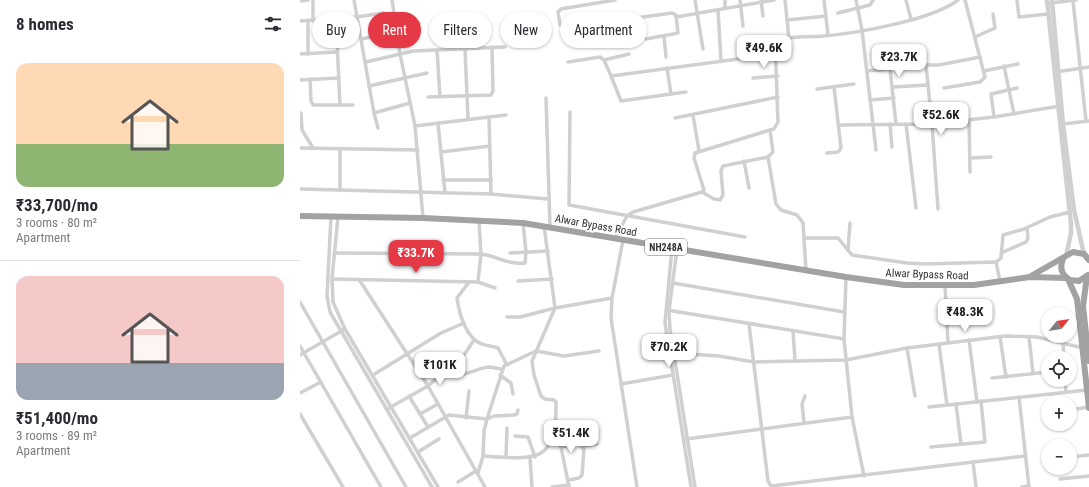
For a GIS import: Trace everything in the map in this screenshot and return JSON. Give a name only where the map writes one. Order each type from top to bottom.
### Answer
[{"type":"highway","name":"Alwar Bypass Road","points":[[300,216],[423,218],[523,223],[846,277],[904,285],[945,286],[1000,282],[1030,277]]},
{"type":"highway","name":"NH248A","points":[[1030,277],[1074,252],[1084,254]]},
{"type":"highway","points":[[1084,254],[1089,260]]},
{"type":"highway","name":"NH248A","points":[[1064,257],[1061,265],[1062,272],[1067,278],[1077,299],[1087,349],[1087,390],[1089,408]]},
{"type":"highway","name":"NH248A","points":[[1030,277],[1067,278],[1079,281],[1088,275]]},
{"type":"highway","name":"NH248A","points":[[1088,275],[1083,299],[1089,365]]},
{"type":"street","points":[[300,1],[308,0]]},
{"type":"street","points":[[313,0],[313,12]]},
{"type":"street","points":[[354,0],[357,12]]},
{"type":"street","points":[[392,0],[394,12]]},
{"type":"street","points":[[616,0],[561,9],[558,12],[560,25],[565,28],[672,13],[676,17],[678,33],[647,39]]},
{"type":"street","points":[[695,0],[703,49]]},
{"type":"street","points":[[725,0],[726,8]]},
{"type":"street","points":[[740,0],[742,26]]},
{"type":"street","points":[[676,17],[761,1],[774,0]]},
{"type":"street","points":[[785,0],[789,39]]},
{"type":"street","points":[[824,0],[828,35]]},
{"type":"street","points":[[856,0],[862,30],[876,150]]},
{"type":"street","points":[[838,13],[870,5],[873,0]]},
{"type":"street","points":[[906,0],[911,19]]},
{"type":"street","points":[[702,192],[705,187],[694,156],[699,151],[774,129],[778,122],[778,76],[775,41],[828,35],[894,24],[944,9],[958,0]]},
{"type":"street","points":[[944,88],[980,82],[984,77],[984,71],[965,0]]},
{"type":"street","points":[[1017,0],[1019,17],[1048,14]]},
{"type":"street","points":[[761,1],[763,16]]},
{"type":"street","points":[[1049,2],[1075,1],[1080,68],[1087,121],[1063,124]]},
{"type":"street","points":[[1049,2],[1048,14],[1056,72]]},
{"type":"street","points":[[1049,2],[1070,212],[1071,233],[1064,257]]},
{"type":"street","points":[[718,10],[721,61]]},
{"type":"street","points":[[975,37],[995,28],[993,14]]},
{"type":"street","points":[[787,20],[826,16]]},
{"type":"street","points":[[300,21],[312,21]]},
{"type":"street","points":[[308,21],[308,54]]},
{"type":"street","points":[[360,32],[378,128]]},
{"type":"street","points":[[664,36],[666,57]]},
{"type":"street","points":[[361,39],[368,38]]},
{"type":"street","points":[[428,97],[491,95],[493,91],[492,47],[500,47]]},
{"type":"street","points":[[337,48],[340,105]]},
{"type":"street","points":[[399,48],[415,126],[422,192],[423,218]]},
{"type":"street","points":[[366,62],[413,51],[465,48],[468,120]]},
{"type":"street","points":[[437,50],[440,97]]},
{"type":"street","points":[[300,54],[337,52]]},
{"type":"street","points":[[604,60],[629,54]]},
{"type":"street","points":[[611,76],[776,54]]},
{"type":"street","points":[[568,62],[600,57],[604,60],[621,101],[686,92]]},
{"type":"street","points":[[938,209],[926,65],[939,65],[980,57]]},
{"type":"street","points":[[984,71],[1018,64]]},
{"type":"street","points":[[1004,66],[1014,114]]},
{"type":"street","points":[[1056,72],[1089,67]]},
{"type":"street","points":[[667,68],[671,94]]},
{"type":"street","points":[[867,71],[890,69],[896,124]]},
{"type":"street","points":[[369,86],[426,73]]},
{"type":"street","points":[[753,78],[778,76]]},
{"type":"street","points":[[300,80],[339,78]]},
{"type":"street","points":[[310,79],[311,101],[313,105],[353,105]]},
{"type":"street","points":[[817,89],[854,84]]},
{"type":"street","points":[[893,87],[928,85]]},
{"type":"street","points":[[827,153],[838,152],[841,148],[834,87]]},
{"type":"street","points":[[994,117],[991,94],[1017,88]]},
{"type":"street","points":[[675,118],[778,97]]},
{"type":"street","points":[[546,98],[548,251],[555,308],[532,361],[541,396],[545,399],[554,400],[556,402],[556,416],[551,443]]},
{"type":"street","points":[[870,100],[894,98]]},
{"type":"street","points":[[374,113],[410,103]]},
{"type":"street","points":[[838,125],[932,124],[994,117],[1059,106]]},
{"type":"street","points":[[1059,106],[1063,124],[1074,210],[1084,254]]},
{"type":"street","points":[[570,112],[569,205],[745,236]]},
{"type":"street","points":[[300,113],[302,130],[313,148]]},
{"type":"street","points":[[693,114],[699,151]]},
{"type":"street","points":[[415,126],[506,115]]},
{"type":"street","points":[[489,117],[491,194]]},
{"type":"street","points":[[969,120],[970,172]]},
{"type":"street","points":[[438,123],[445,193]]},
{"type":"street","points":[[890,124],[892,146]]},
{"type":"street","points":[[906,124],[916,208]]},
{"type":"street","points":[[615,238],[627,216],[643,209],[702,192],[717,200],[722,198],[722,168],[726,165],[768,157],[773,152],[770,130]]},
{"type":"street","points":[[441,152],[490,146]]},
{"type":"street","points":[[300,148],[418,150]]},
{"type":"street","points":[[340,149],[340,190]]},
{"type":"street","points":[[768,157],[776,204],[781,210],[798,215],[800,218],[804,238],[806,270]]},
{"type":"street","points":[[970,158],[991,157]]},
{"type":"street","points":[[744,161],[749,188]]},
{"type":"street","points":[[443,180],[491,180]]},
{"type":"street","points":[[300,189],[491,194],[548,199]]},
{"type":"street","points":[[804,238],[838,238],[848,251],[857,256],[907,263],[996,262],[1001,258],[1003,235],[1070,212]]},
{"type":"street","points":[[331,217],[327,296],[330,312],[373,375],[438,487]]},
{"type":"street","points":[[338,217],[332,279],[333,302],[343,330],[386,409],[432,487]]},
{"type":"street","points":[[478,282],[481,254],[479,220]]},
{"type":"street","points":[[334,253],[481,254],[493,256],[510,263],[521,263],[526,261],[523,223]]},
{"type":"street","points":[[848,251],[850,223]]},
{"type":"street","points":[[1001,253],[1026,242],[1028,238],[1027,228]]},
{"type":"street","points":[[624,240],[612,298],[611,318],[638,487]]},
{"type":"street","points":[[675,249],[673,283],[667,310],[691,487]]},
{"type":"street","points":[[675,249],[665,323],[673,375],[695,487]]},
{"type":"street","points":[[510,253],[548,251]]},
{"type":"street","points":[[996,262],[1000,282]]},
{"type":"street","points":[[846,277],[844,339],[852,417],[864,476]]},
{"type":"street","points":[[332,279],[360,281],[478,282],[495,288]]},
{"type":"street","points":[[518,281],[552,279]]},
{"type":"street","points":[[360,281],[428,386],[485,486],[479,487]]},
{"type":"street","points":[[469,282],[458,298],[467,331],[474,340],[481,344],[498,348],[507,365]]},
{"type":"street","points":[[673,283],[844,312]]},
{"type":"street","points":[[945,286],[948,343]]},
{"type":"street","points":[[508,317],[520,317],[555,308],[612,298]]},
{"type":"street","points":[[300,302],[406,487]]},
{"type":"street","points":[[667,310],[844,339]]},
{"type":"street","points":[[373,375],[406,353],[464,322]]},
{"type":"street","points":[[750,324],[768,481],[771,486],[806,485],[864,476],[1025,456]]},
{"type":"street","points":[[302,354],[343,330]]},
{"type":"street","points":[[793,331],[795,361]]},
{"type":"street","points":[[674,353],[719,356],[754,362],[846,360],[907,348],[969,340],[1029,336],[1041,338]]},
{"type":"street","points":[[1029,336],[1033,374]]},
{"type":"street","points":[[1000,337],[1006,377]]},
{"type":"street","points":[[386,409],[428,386],[464,355],[474,340]]},
{"type":"street","points":[[931,447],[986,442],[969,340]]},
{"type":"street","points":[[1064,351],[1063,343],[1087,349]]},
{"type":"street","points":[[940,344],[947,405]]},
{"type":"street","points":[[300,346],[302,354],[321,382],[381,487]]},
{"type":"street","points":[[907,348],[915,396]]},
{"type":"street","points":[[458,482],[477,472],[484,456],[484,430],[502,369],[536,351],[564,356],[599,352]]},
{"type":"street","points":[[446,371],[454,375],[465,374],[489,367],[502,369]]},
{"type":"street","points":[[992,378],[1041,373]]},
{"type":"street","points":[[500,375],[511,383],[513,394]]},
{"type":"street","points":[[621,384],[673,375]]},
{"type":"street","points":[[300,393],[321,382]]},
{"type":"street","points":[[1066,387],[1066,392]]},
{"type":"street","points":[[929,407],[1087,390]]},
{"type":"street","points":[[466,418],[470,391]]},
{"type":"street","points":[[409,396],[428,427]]},
{"type":"street","points":[[804,423],[802,404],[806,396]]},
{"type":"street","points":[[1019,397],[1029,487],[1022,487]]},
{"type":"street","points":[[420,414],[438,404]]},
{"type":"street","points":[[956,404],[961,444]]},
{"type":"street","points":[[1077,409],[1089,408]]},
{"type":"street","points":[[410,438],[445,417],[457,414],[466,418],[487,418],[494,416],[514,415],[517,414],[518,410]]},
{"type":"street","points":[[300,414],[302,421],[343,487]]},
{"type":"street","points":[[685,439],[852,417]]},
{"type":"street","points":[[506,457],[507,428]]},
{"type":"street","points":[[515,436],[528,437],[535,457]]},
{"type":"street","points":[[418,452],[439,439]]},
{"type":"street","points":[[484,456],[530,458],[535,457],[551,443],[556,442],[561,447],[569,480],[569,486],[552,487]]},
{"type":"street","points":[[561,447],[578,444],[582,446],[597,444]]},
{"type":"street","points":[[569,480],[582,476],[582,446]]},
{"type":"street","points":[[1077,456],[1089,455]]},
{"type":"street","points":[[530,458],[532,487]]},
{"type":"street","points":[[973,462],[976,487]]},
{"type":"street","points":[[1060,479],[1089,476]]}]
